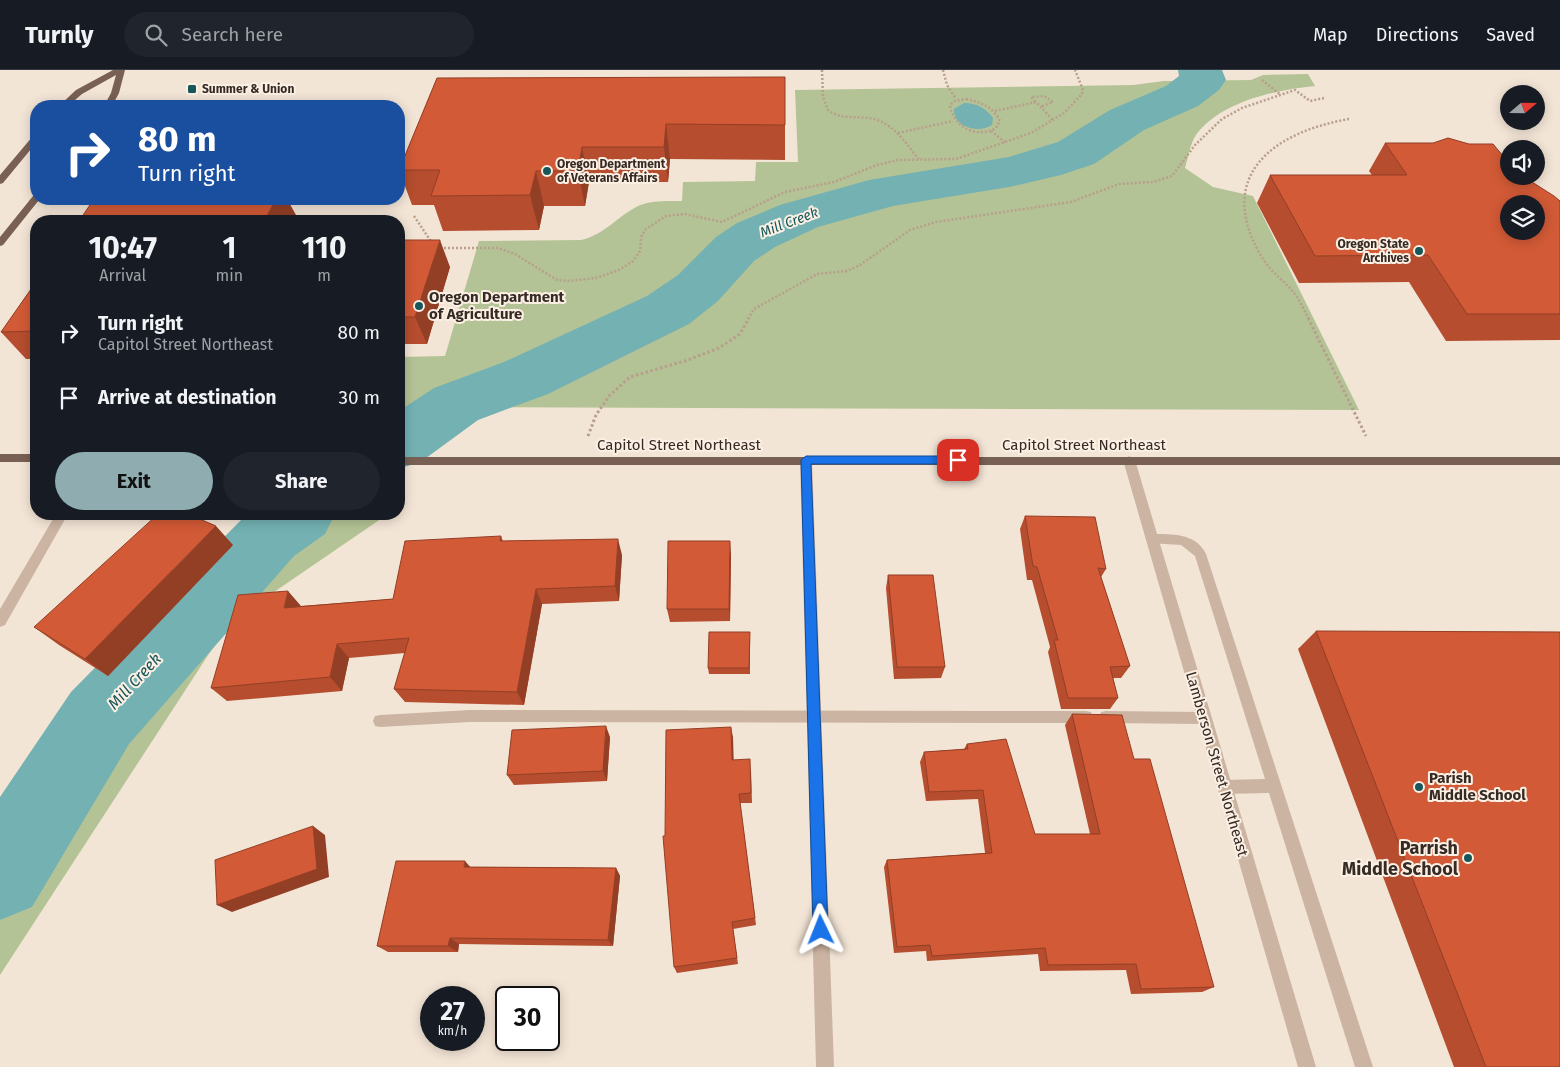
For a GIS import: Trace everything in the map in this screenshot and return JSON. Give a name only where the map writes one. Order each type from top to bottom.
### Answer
[{"type":"main road","points":[[69,100],[78,92],[120,70]]},
{"type":"main road","points":[[111,100],[115,93],[120,70]]},
{"type":"main road","points":[[0,181],[30,145]]},
{"type":"main road","points":[[0,243],[30,205]]},
{"type":"main road","points":[[0,458],[30,458]]},
{"type":"main road","name":"Capitol Street Northeast","points":[[405,461],[1560,461]]},
{"type":"street","points":[[806,460],[825,1067]]},
{"type":"street","name":"Lamberson Street Northeast","points":[[1129,460],[1203,718],[1307,1067]]},
{"type":"street","points":[[0,621],[59,520]]},
{"type":"street","points":[[1152,539],[1180,539],[1192,543],[1200,554],[1364,1067]]},
{"type":"street","points":[[380,721],[470,716],[815,714],[1203,718]]},
{"type":"street","points":[[1224,787],[1274,786]]},
{"type":"path","points":[[822,70],[823,100],[827,112],[838,117],[876,120],[898,133],[919,160]]},
{"type":"path","points":[[943,70],[947,86],[956,99]]},
{"type":"path","points":[[414,216],[434,248],[504,250],[551,278],[560,281],[580,281],[611,273],[630,263],[641,250],[642,236],[649,225],[662,217],[692,214],[716,222],[722,222],[785,192],[834,182],[890,162],[956,159],[1039,130],[1077,102],[1082,94],[1083,90],[1075,70]]},
{"type":"path","points":[[1262,80],[1281,95]]},
{"type":"path","points":[[578,460],[596,415],[609,396],[622,382],[630,377],[688,360],[719,348],[740,334],[754,309],[810,277],[853,269],[900,236],[921,226],[1055,206],[1127,183],[1163,180],[1172,176],[1195,145],[1222,119],[1242,108],[1295,90],[1310,101],[1324,98]]},
{"type":"path","points":[[1040,107],[1051,104],[1052,99],[1044,96],[1031,97],[1040,107],[1054,120]]},
{"type":"path","points":[[898,133],[953,121],[975,132],[991,131],[997,128],[1000,121],[995,111],[972,100],[956,99],[950,104],[950,113],[953,121]]},
{"type":"path","points":[[995,111],[1036,102]]},
{"type":"path","points":[[1349,119],[1325,123],[1301,131],[1289,136],[1270,149],[1253,171],[1243,208],[1254,241],[1276,277],[1296,294],[1379,461]]},
{"type":"path","points":[[991,131],[1006,143]]},
{"type":"green space","points":[[1308,74],[1315,86],[1267,94],[1250,99],[1220,114],[1207,123],[1196,135],[1185,168],[1213,187],[1253,196],[1359,410],[405,407],[405,357],[445,356],[479,241],[581,240],[604,230],[631,210],[643,204],[682,201],[683,182],[755,181],[756,162],[798,162],[795,90],[1133,85],[1164,81],[1251,80],[1263,75]]},
{"type":"green space","points":[[260,520],[379,520],[229,623],[0,975],[0,827],[143,647]]},
{"type":"water","points":[[964,103],[977,105],[987,111],[993,118],[992,125],[986,128],[974,129],[962,124],[955,115],[954,109]]},
{"type":"building","points":[[785,77],[785,125],[666,124],[664,147],[582,147],[578,171],[536,171],[530,195],[431,196],[440,170],[405,170],[405,155],[437,78]]},
{"type":"building","name":"Oregon State Archives","points":[[1448,138],[1469,144],[1493,144],[1500,152],[1500,185],[1537,185],[1560,201],[1560,314],[1467,314],[1428,255],[1315,256],[1270,175],[1407,175],[1385,143],[1433,143]]},
{"type":"building","points":[[90,205],[273,205],[267,215],[83,215]]},
{"type":"building","points":[[405,240],[440,240],[415,317],[405,317]]},
{"type":"building","points":[[30,291],[30,331],[1,332]]},
{"type":"building","points":[[1025,516],[1095,517],[1106,569],[1098,568],[1130,666],[1110,667],[1118,698],[1068,698],[1054,640],[1058,640],[1037,567],[1033,566]]},
{"type":"building","points":[[151,520],[202,520],[216,526],[85,659],[34,627]]},
{"type":"building","points":[[501,536],[500,541],[618,539],[615,586],[536,589],[517,692],[394,689],[409,638],[337,644],[330,677],[211,688],[238,595],[288,591],[284,608],[393,599],[405,541]]},
{"type":"building","points":[[668,541],[730,541],[729,609],[667,609]]},
{"type":"building","points":[[888,575],[933,575],[945,667],[897,667]]},
{"type":"building","name":"Parrish Middle School","points":[[1316,631],[1560,632],[1560,1067],[1486,1067]]},
{"type":"building","points":[[709,632],[750,632],[749,668],[708,668]]},
{"type":"building","points":[[1072,714],[1122,715],[1134,759],[1150,759],[1214,987],[1141,989],[1136,964],[1048,965],[1045,948],[932,956],[930,945],[897,947],[887,860],[992,853],[983,790],[929,792],[924,752],[968,749],[967,744],[1006,739],[1035,834],[1100,834]]},
{"type":"building","points":[[606,726],[603,771],[507,775],[512,730]]},
{"type":"building","points":[[731,727],[732,760],[750,759],[751,793],[739,794],[755,918],[732,922],[737,958],[674,967],[663,836],[665,836],[666,730]]},
{"type":"building","points":[[313,826],[317,869],[217,905],[215,860]]},
{"type":"building","points":[[396,861],[465,861],[464,867],[616,868],[608,940],[450,938],[448,946],[377,946]]},
{"type":"waterway","name":"Mill Creek","points":[[405,440],[456,404],[526,378],[668,310],[698,288],[735,249],[756,235],[799,216],[887,191],[1009,172],[1043,164],[1076,153],[1127,120],[1182,96],[1203,80],[1200,70]]},
{"type":"waterway","name":"Mill Creek","points":[[0,875],[100,718],[269,536],[292,520]]},
{"type":"place","name":"Summer & Union","points":[[192,89]]},
{"type":"place","name":"Oregon Department of Veterans Affairs","points":[[547,171]]},
{"type":"place","name":"Oregon State Archives","points":[[1419,251]]},
{"type":"place","name":"Oregon Department of Agriculture","points":[[419,306]]},
{"type":"place","name":"Parish Middle School","points":[[1419,787]]},
{"type":"place","name":"Parrish Middle School","points":[[1468,858]]},
{"type":"route","points":[[821,930],[806,460],[958,460]]}]
